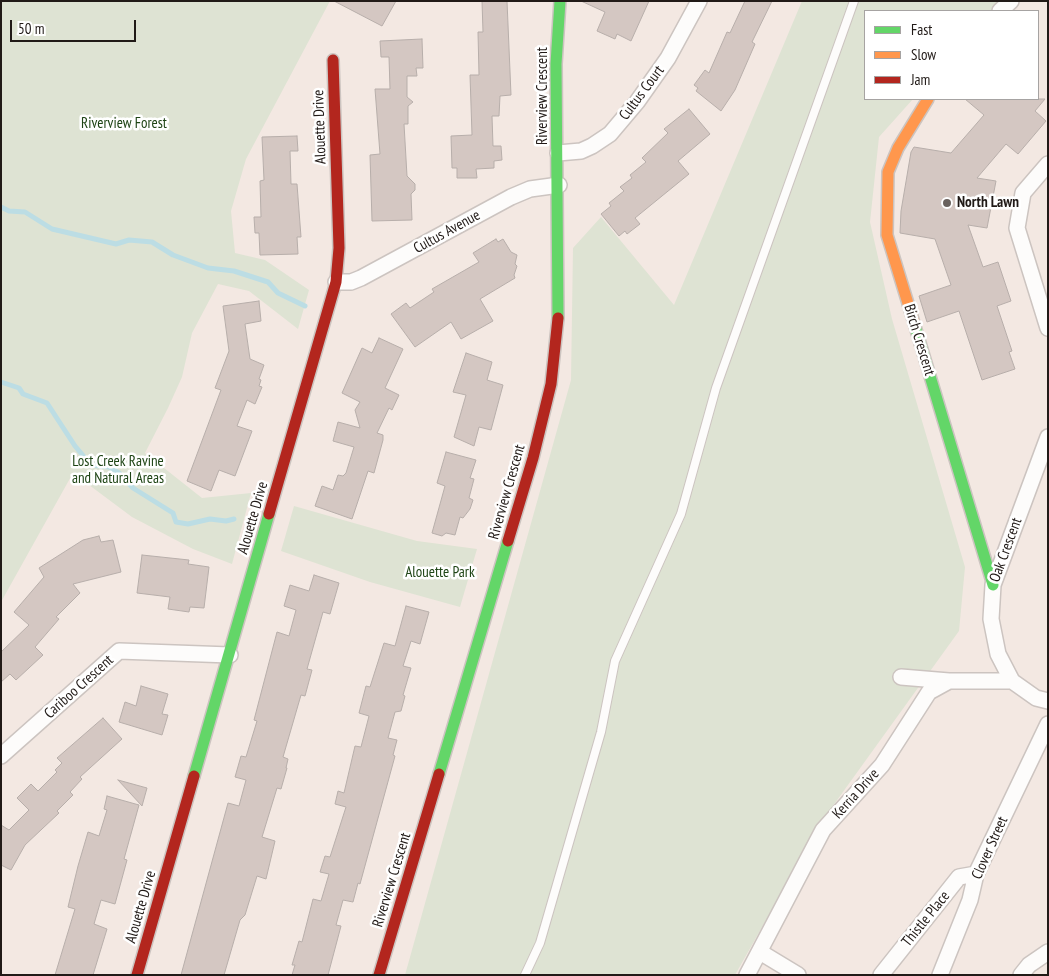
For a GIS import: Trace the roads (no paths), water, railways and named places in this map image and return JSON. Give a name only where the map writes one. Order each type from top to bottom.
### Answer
[{"type":"street","name":"Riverview Crescent","points":[[380,975],[533,458],[544,414],[558,323],[559,185],[556,64],[560,1]]},
{"type":"street","name":"Cultus Court","points":[[558,153],[581,151],[592,146],[616,128],[668,58],[699,1]]},
{"type":"street","points":[[1001,10],[1011,1]]},
{"type":"street","name":"Alouette Drive","points":[[137,975],[336,282],[339,248],[333,60]]},
{"type":"street","name":"Birch Crescent","points":[[927,100],[898,148],[888,172],[887,235],[993,585]]},
{"type":"street","points":[[1048,164],[1023,193],[1017,228],[1048,328]]},
{"type":"street","name":"Cultus Avenue","points":[[336,282],[361,278],[520,193],[530,189],[559,185]]},
{"type":"street","name":"Oak Crescent","points":[[1048,437],[993,585],[991,619],[998,654],[1012,681],[1036,698],[1048,701]]},
{"type":"street","name":"Cariboo Crescent","points":[[1,756],[119,651],[230,655]]},
{"type":"street","points":[[901,677],[949,681],[1012,681]]},
{"type":"street","name":"Kerria Drive","points":[[747,975],[823,830],[882,764],[929,692],[949,681]]},
{"type":"street","name":"Clover Street","points":[[940,975],[970,900],[976,874],[1048,724]]},
{"type":"street","name":"Thistle Place","points":[[882,975],[959,877],[976,874]]},
{"type":"street","points":[[760,952],[798,975]]},
{"type":"street","points":[[1022,975],[1029,965],[1048,952]]},
{"type":"lane","points":[[524,975],[540,943],[601,732],[615,661],[681,514],[716,388],[854,1]]},
{"type":"waterway","points":[[1,207],[9,211],[25,212],[52,229],[116,244],[129,240],[152,242],[173,255],[208,268],[234,271],[268,282],[278,293],[305,306]]},
{"type":"waterway","points":[[1,382],[19,388],[23,394],[47,403],[75,446],[91,465],[109,467],[119,473],[133,488],[173,513],[176,522],[188,524],[210,519],[226,521],[234,519]]},
{"type":"place","name":"North Lawn","points":[[947,203]]},
{"type":"park label","name":"Riverview Forest","points":[[124,124]]},
{"type":"park label","name":"Lost Creek Ravine and Natural Areas","points":[[118,470]]},
{"type":"park label","name":"Alouette Park","points":[[440,573]]}]
